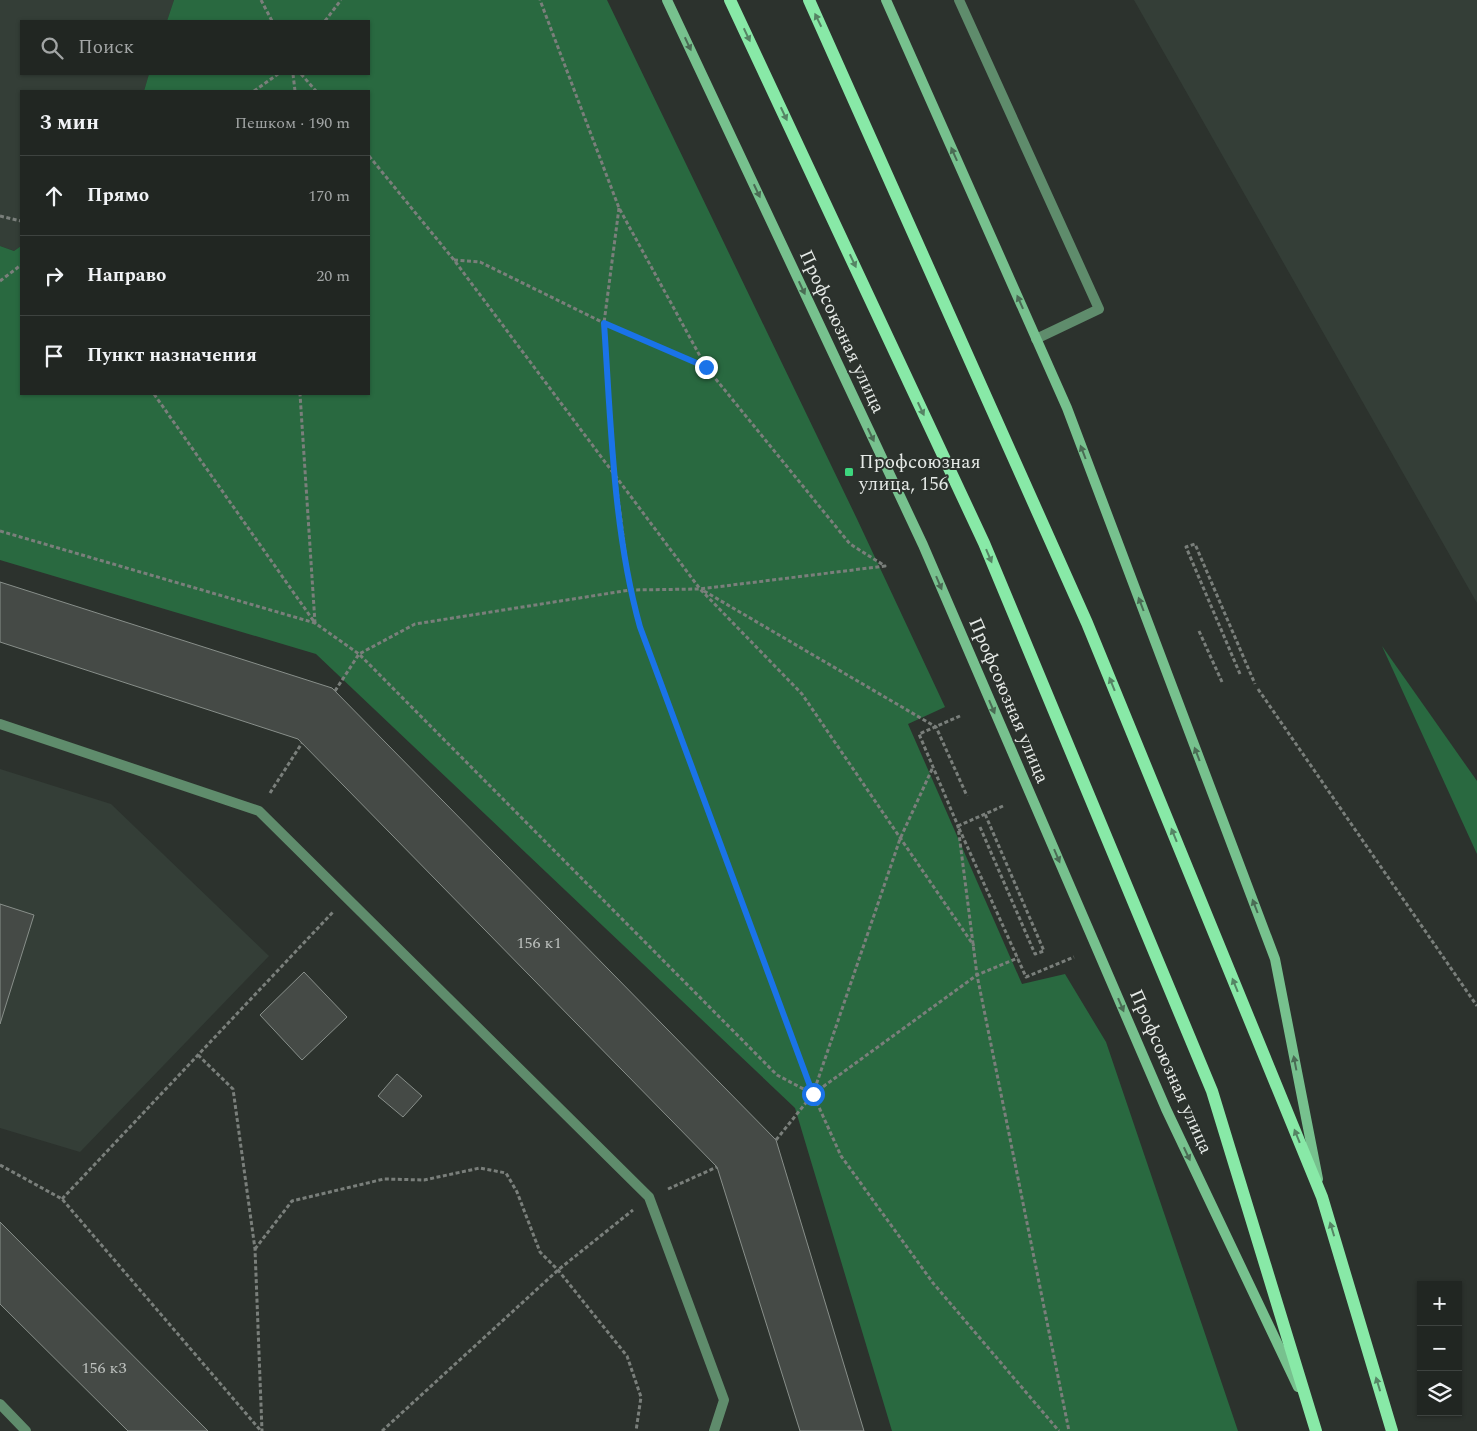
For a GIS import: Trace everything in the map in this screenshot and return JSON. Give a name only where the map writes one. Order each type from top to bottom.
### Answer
[{"type":"main road","name":"Профсоюзная улица","points":[[667,0],[923,545],[1166,1108],[1313,1418]]},
{"type":"main road","name":"Профсоюзная улица","points":[[730,0],[984,543],[1212,1091],[1316,1431]]},
{"type":"main road","points":[[808,0],[1087,623],[1322,1197]]},
{"type":"main road","points":[[886,0],[1067,408],[1275,959],[1322,1197],[1392,1431]]},
{"type":"lane","points":[[959,0],[1099,309],[1036,339]]},
{"type":"lane","points":[[0,724],[259,811],[347,897],[649,1197],[724,1400],[714,1431]]},
{"type":"lane","points":[[0,1404],[26,1431]]},
{"type":"path","points":[[261,0],[271,20]]},
{"type":"path","points":[[326,20],[341,0]]},
{"type":"path","points":[[335,691],[359,654],[415,624],[630,590],[700,589],[885,566],[850,544],[706,367],[619,208],[540,0]]},
{"type":"path","points":[[255,90],[277,75]]},
{"type":"path","points":[[293,75],[295,90]]},
{"type":"path","points":[[302,75],[315,90]]},
{"type":"path","points":[[370,157],[454,260],[700,589],[802,694],[974,946]]},
{"type":"path","points":[[619,208],[604,323],[615,474],[630,590],[640,627],[813,1094],[842,1156],[934,1284],[1059,1431]]},
{"type":"path","points":[[0,216],[20,221]]},
{"type":"path","points":[[454,260],[480,262],[604,323],[706,367]]},
{"type":"path","points":[[0,281],[20,266]]},
{"type":"path","points":[[155,395],[315,622],[359,654],[778,1075],[813,1094]]},
{"type":"path","points":[[300,395],[315,622]]},
{"type":"path","points":[[0,530],[315,622]]},
{"type":"path","points":[[1240,674],[1186,548],[1195,544],[1255,684]]},
{"type":"path","points":[[700,589],[936,727],[967,796]]},
{"type":"path","points":[[1199,630],[1222,682]]},
{"type":"path","points":[[1258,689],[1477,1006]]},
{"type":"path","points":[[960,716],[919,734],[1026,977],[1074,957]]},
{"type":"path","points":[[259,811],[302,743]]},
{"type":"path","points":[[813,1094],[900,839],[933,767]]},
{"type":"path","points":[[958,826],[1003,806]]},
{"type":"path","points":[[980,827],[1035,954],[1044,951],[985,814]]},
{"type":"path","points":[[958,826],[977,975],[1069,1431]]},
{"type":"path","points":[[62,1199],[347,897]]},
{"type":"path","points":[[776,1140],[813,1094],[977,975],[1018,958]]},
{"type":"path","points":[[198,1055],[233,1089],[255,1249],[261,1431]]},
{"type":"path","points":[[0,1165],[62,1199],[261,1431]]},
{"type":"path","points":[[382,1431],[558,1270],[649,1197],[718,1167]]},
{"type":"path","points":[[255,1249],[292,1202],[384,1179],[424,1180],[480,1168],[506,1173],[517,1192],[540,1252],[558,1270],[627,1356],[641,1397],[636,1431]]},
{"type":"shaded area","points":[[0,0],[174,0],[167,20],[20,20],[20,75],[149,75],[144,90],[20,90],[20,247],[14,251],[0,246]]},
{"type":"shaded area","points":[[1134,0],[1477,0],[1477,603]]},
{"type":"shaded area","points":[[0,769],[111,804],[269,956],[80,1152],[0,1128]]},
{"type":"green space","points":[[174,0],[607,0],[857,519],[945,707],[908,724],[1022,984],[1065,974],[1106,1042],[1238,1431],[892,1431],[795,1108],[316,654],[0,560],[0,246],[14,251],[20,247],[20,395],[370,395],[370,90],[144,90],[149,75],[370,75],[370,20],[167,20]]},
{"type":"green space","points":[[1382,646],[1477,781],[1477,854]]},
{"type":"building","points":[[0,582],[332,688],[776,1140],[864,1431],[800,1431],[717,1167],[298,739],[0,642]]},
{"type":"building","points":[[0,904],[34,915],[0,1024]]},
{"type":"building","points":[[304,972],[347,1017],[302,1060],[260,1015]]},
{"type":"building","points":[[397,1074],[422,1096],[403,1117],[378,1096]]},
{"type":"building","points":[[0,1222],[208,1431],[128,1431],[0,1304]]},
{"type":"place","name":"Профсоюзная улица, 156","points":[[849,472]]},
{"type":"route","points":[[706,367],[604,323],[615,474],[630,590],[640,627],[813,1094]]}]
